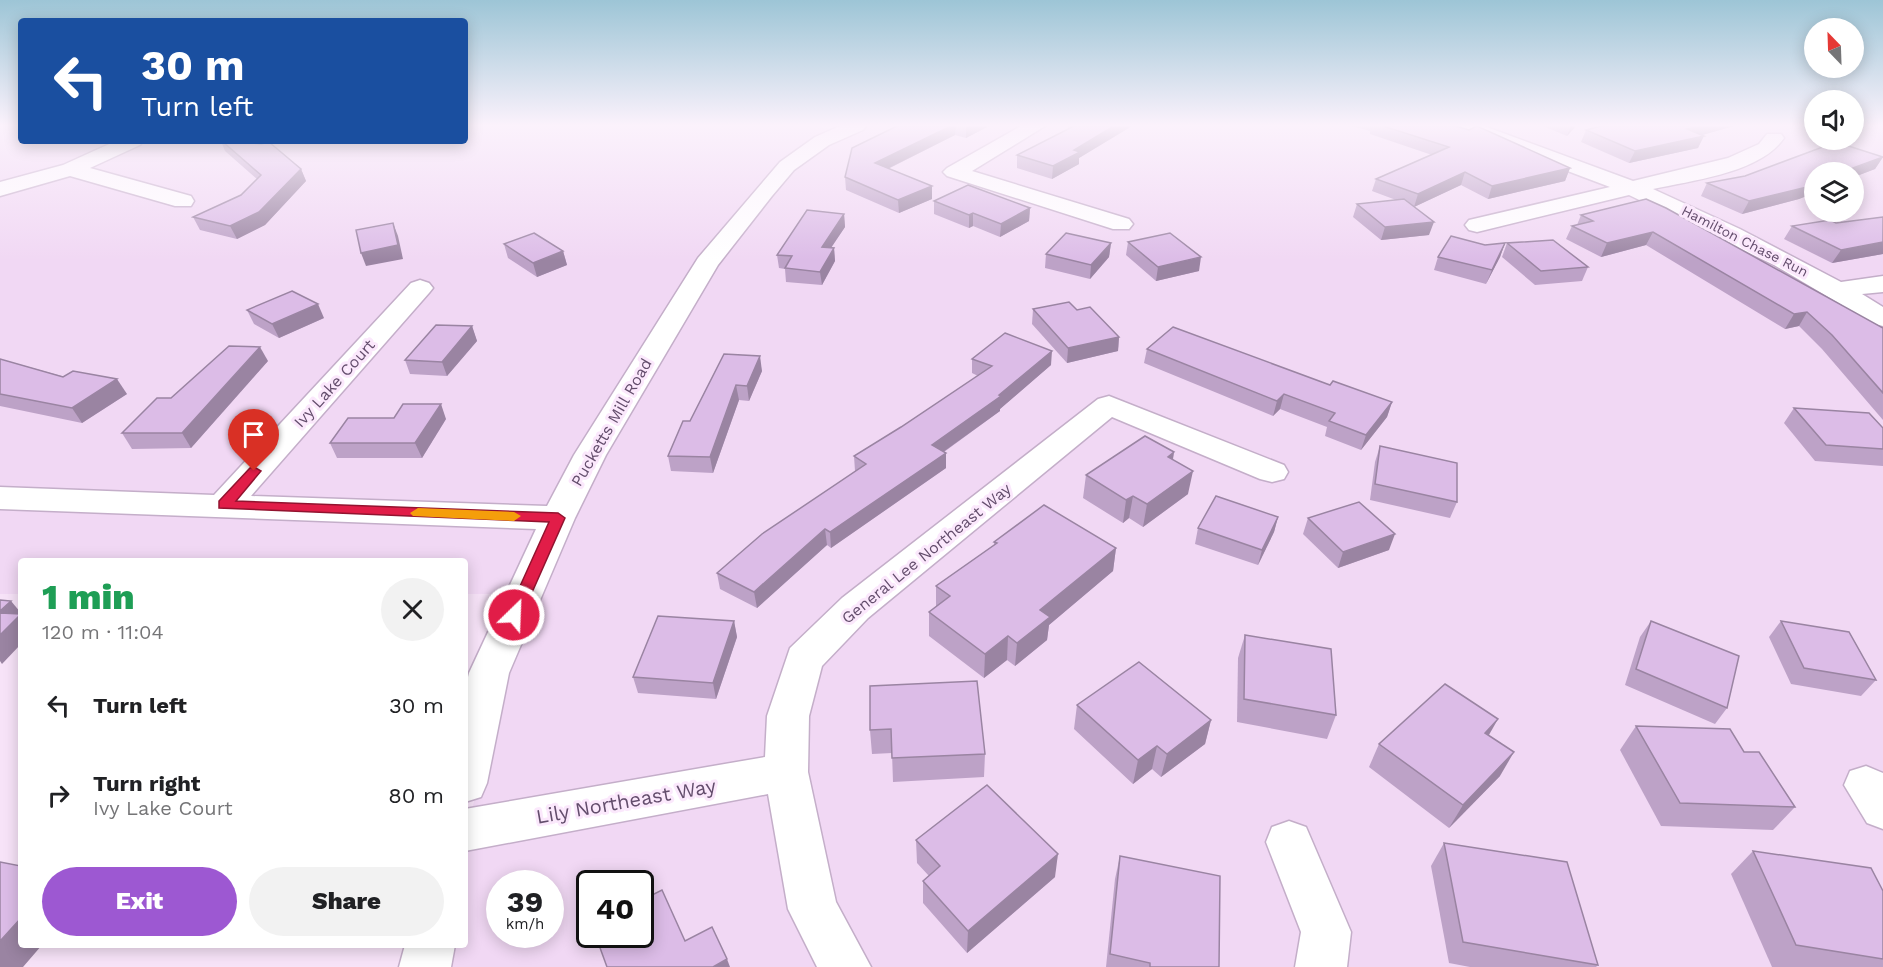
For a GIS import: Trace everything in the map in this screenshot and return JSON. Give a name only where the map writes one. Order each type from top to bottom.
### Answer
[{"type":"street","points":[[0,189],[63,171]]},
{"type":"street","points":[[78,171],[183,201]]},
{"type":"street","name":"Pucketts Mill Road","points":[[468,769],[489,673],[558,518],[590,455],[707,262],[764,190],[783,171]]},
{"type":"street","points":[[956,171],[1121,224]]},
{"type":"street","name":"Hamilton Chase Run","points":[[1594,171],[1696,215],[1839,290],[1883,318]]},
{"type":"street","points":[[1477,225],[1702,171]]},
{"type":"street","points":[[1839,290],[1883,284]]},
{"type":"street","name":"Ivy Lake Court","points":[[224,505],[420,288]]},
{"type":"street","name":"General Lee Northeast Way","points":[[845,967],[813,909],[786,772],[788,716],[804,659],[855,608],[1109,405],[1272,472]]},
{"type":"street","points":[[0,498],[558,518]]},
{"type":"street","name":"Lily Northeast Way","points":[[468,829],[786,772]]},
{"type":"street","points":[[1289,842],[1326,932],[1321,967]]},
{"type":"street","points":[[425,967],[429,948]]},
{"type":"shaded area","points":[[0,171],[1804,171],[1804,222],[1864,222],[1864,171],[1883,171],[1883,967],[433,967],[438,948],[468,948],[468,826],[525,594],[468,594],[468,558],[18,558],[18,594],[0,594]]},
{"type":"building","points":[[257,171],[299,171],[259,212],[230,226],[193,217],[241,195],[261,175]]},
{"type":"building","points":[[846,171],[895,171],[932,186],[898,200],[845,177]]},
{"type":"building","points":[[1394,171],[1556,171],[1492,186],[1465,172],[1418,194],[1376,179]]},
{"type":"building","points":[[1758,171],[1804,171],[1804,188],[1749,201],[1707,183]]},
{"type":"building","points":[[968,185],[1030,208],[1001,224],[973,213],[969,215],[934,201]]},
{"type":"building","points":[[1404,199],[1434,222],[1385,227],[1357,204]]},
{"type":"building","points":[[1646,199],[1883,328],[1883,393],[1832,335],[1807,312],[1794,314],[1653,232],[1607,243],[1572,226],[1593,221],[1581,215]]},
{"type":"building","points":[[807,210],[844,214],[822,247],[834,248],[820,272],[785,268],[792,256],[777,255]]},
{"type":"building","points":[[1883,217],[1883,242],[1841,250],[1792,226],[1817,222],[1864,222],[1864,219]]},
{"type":"building","points":[[393,223],[398,245],[361,253],[356,230]]},
{"type":"building","points":[[534,233],[563,251],[533,263],[504,244]]},
{"type":"building","points":[[1066,233],[1111,243],[1091,265],[1046,254]]},
{"type":"building","points":[[1170,233],[1201,257],[1158,267],[1128,242]]},
{"type":"building","points":[[1451,236],[1485,245],[1505,243],[1492,270],[1438,257]]},
{"type":"building","points":[[1553,240],[1588,267],[1541,271],[1507,243]]},
{"type":"building","points":[[292,291],[318,304],[272,324],[247,310]]},
{"type":"building","points":[[1069,302],[1077,310],[1090,307],[1119,337],[1068,348],[1033,309]]},
{"type":"building","points":[[436,325],[472,326],[442,362],[405,360]]},
{"type":"building","points":[[1173,327],[1330,385],[1333,381],[1392,402],[1366,435],[1329,421],[1335,413],[1284,394],[1277,401],[1147,349]]},
{"type":"building","points":[[1005,333],[1052,351],[999,395],[1001,396],[932,445],[946,453],[830,532],[825,529],[754,592],[717,573],[762,534],[866,464],[854,456],[992,366],[972,359]]},
{"type":"building","points":[[229,346],[260,347],[182,433],[122,433],[157,398],[171,398]]},
{"type":"building","points":[[724,354],[760,356],[747,386],[736,385],[710,457],[668,456],[683,421],[690,421]]},
{"type":"building","points":[[0,359],[63,377],[73,371],[117,379],[72,408],[0,394]]},
{"type":"building","points":[[403,404],[441,404],[415,443],[330,443],[348,418],[394,418]]},
{"type":"building","points":[[1794,408],[1869,413],[1883,428],[1883,449],[1826,445]]},
{"type":"building","points":[[1145,436],[1174,452],[1168,457],[1193,471],[1147,504],[1133,496],[1126,500],[1086,475]]},
{"type":"building","points":[[1380,446],[1457,463],[1457,502],[1375,484]]},
{"type":"building","points":[[1216,496],[1278,517],[1262,550],[1198,528]]},
{"type":"building","points":[[1359,502],[1395,534],[1343,552],[1308,518]]},
{"type":"building","points":[[1044,505],[1116,548],[1040,610],[1050,617],[1017,643],[1008,636],[985,654],[929,612],[950,596],[936,586],[997,543],[994,542]]},
{"type":"building","points":[[0,600],[11,601],[0,611]]},
{"type":"building","points":[[0,613],[18,614],[18,617],[0,635]]},
{"type":"building","points":[[658,616],[734,621],[713,683],[633,677]]},
{"type":"building","points":[[1651,621],[1739,656],[1727,708],[1636,669]]},
{"type":"building","points":[[1781,621],[1849,632],[1876,680],[1804,668]]},
{"type":"building","points":[[1245,635],[1331,649],[1336,715],[1244,699]]},
{"type":"building","points":[[1139,662],[1211,720],[1167,754],[1157,746],[1138,760],[1077,705]]},
{"type":"building","points":[[977,681],[985,754],[892,758],[891,729],[870,730],[870,686]]},
{"type":"building","points":[[1445,684],[1498,719],[1485,733],[1514,752],[1463,805],[1379,744]]},
{"type":"building","points":[[1636,726],[1730,729],[1744,752],[1759,752],[1795,807],[1680,803]]},
{"type":"building","points":[[987,785],[1058,854],[968,931],[923,881],[940,866],[916,840]]},
{"type":"building","points":[[1444,843],[1567,862],[1598,965],[1463,942]]},
{"type":"building","points":[[1753,851],[1871,868],[1883,891],[1883,959],[1796,945]]},
{"type":"building","points":[[1120,856],[1220,876],[1219,967],[1150,967],[1150,963],[1110,954]]},
{"type":"building","points":[[0,862],[18,865],[18,921],[0,941]]},
{"type":"building","points":[[662,890],[685,941],[712,927],[727,959],[713,967],[607,967],[600,948],[654,948],[654,894]]},
{"type":"slow traffic","points":[[418,513],[514,516]]},
{"type":"route","points":[[254,471],[224,505],[558,518],[514,615]]}]
